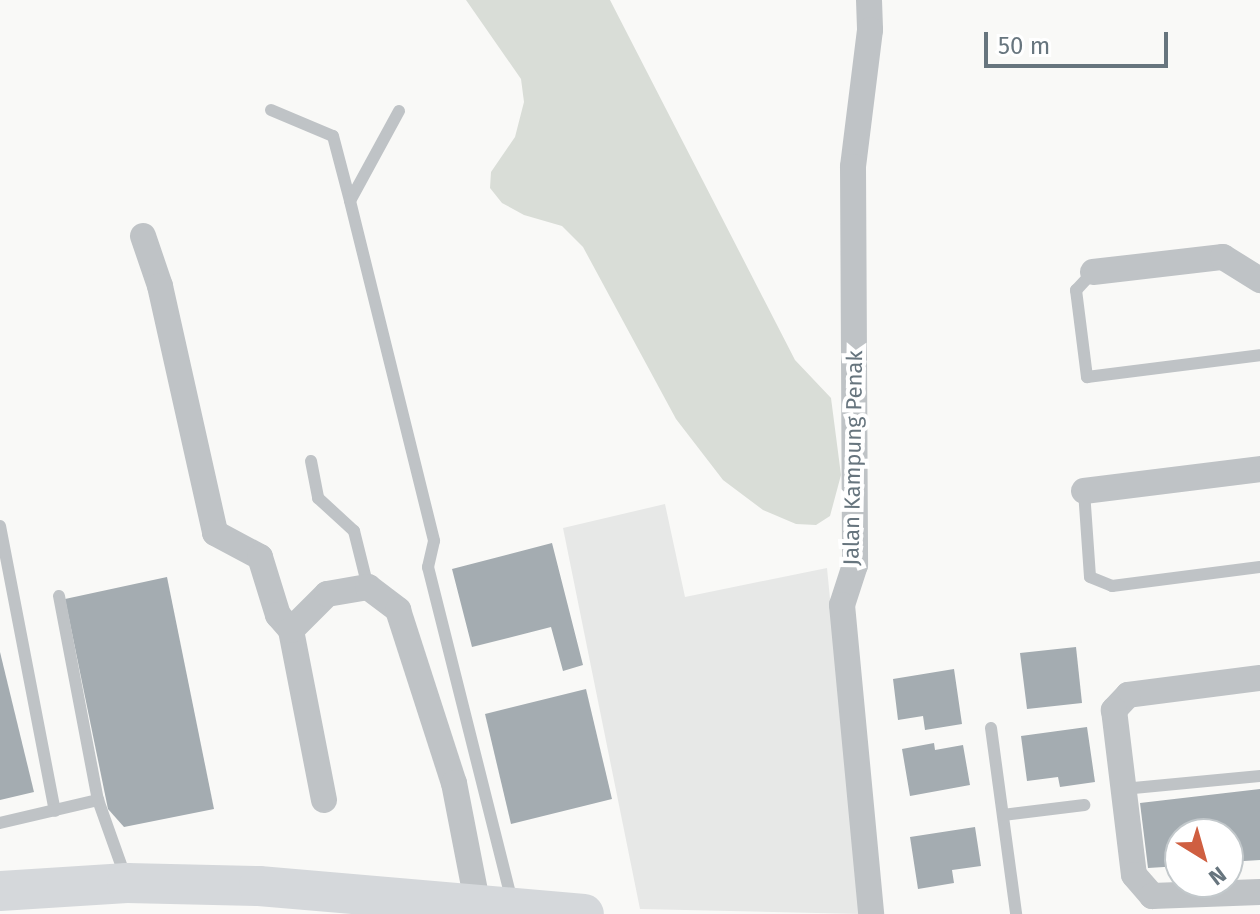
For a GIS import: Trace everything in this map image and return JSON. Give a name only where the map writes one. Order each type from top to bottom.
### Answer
[{"type":"main road","points":[[0,891],[127,883],[259,886],[584,914]]},
{"type":"street","name":"Jalan Kampung Penak","points":[[869,0],[853,167],[855,565],[842,605],[871,914]]},
{"type":"street","points":[[143,236],[160,286],[215,533],[260,557],[278,615],[291,630],[324,800]]},
{"type":"street","points":[[1093,272],[1223,257],[1260,280]]},
{"type":"street","points":[[1084,491],[1260,469]]},
{"type":"street","points":[[291,630],[327,594],[368,587],[398,610],[496,908]]},
{"type":"street","points":[[1260,678],[1128,695],[1114,710],[1134,875],[1152,896],[1260,892]]},
{"type":"lane","points":[[271,110],[333,136],[434,541],[428,567],[496,908]]},
{"type":"lane","points":[[350,201],[399,111]]},
{"type":"lane","points":[[1093,272],[1076,290],[1087,377],[1260,355]]},
{"type":"lane","points":[[311,461],[318,498],[354,531],[368,587]]},
{"type":"lane","points":[[1084,491],[1090,577],[1112,586],[1260,567]]},
{"type":"lane","points":[[0,526],[55,811]]},
{"type":"lane","points":[[59,596],[98,800],[127,883]]},
{"type":"lane","points":[[991,728],[1016,914]]},
{"type":"lane","points":[[1123,789],[1260,776]]},
{"type":"lane","points":[[0,823],[98,800]]},
{"type":"lane","points":[[1003,815],[1084,805]]},
{"type":"shaded area","points":[[466,0],[610,0],[795,360],[831,398],[841,475],[830,516],[816,525],[796,524],[763,510],[723,480],[676,419],[583,247],[562,226],[524,215],[502,203],[490,188],[491,172],[515,137],[524,102],[521,79]]},
{"type":"shaded area","points":[[665,504],[685,597],[827,568],[861,914],[640,909],[563,528]]},
{"type":"building","points":[[552,543],[583,665],[563,671],[551,627],[472,647],[452,569]]},
{"type":"building","points":[[167,577],[214,809],[124,827],[108,809],[65,599]]},
{"type":"building","points":[[1076,647],[1082,703],[1027,709],[1020,653]]},
{"type":"building","points":[[0,652],[34,792],[0,800]]},
{"type":"building","points":[[954,669],[962,724],[925,730],[923,716],[898,720],[893,679]]},
{"type":"building","points":[[586,689],[612,799],[511,824],[485,714]]},
{"type":"building","points":[[1087,727],[1095,782],[1060,787],[1058,777],[1027,781],[1021,736]]},
{"type":"building","points":[[934,743],[935,750],[963,745],[970,785],[910,796],[902,749]]},
{"type":"building","points":[[1260,789],[1260,860],[1244,861],[1244,818],[1164,818],[1164,867],[1148,868],[1140,803]]},
{"type":"building","points":[[975,827],[981,866],[952,870],[954,883],[918,889],[910,837]]}]
